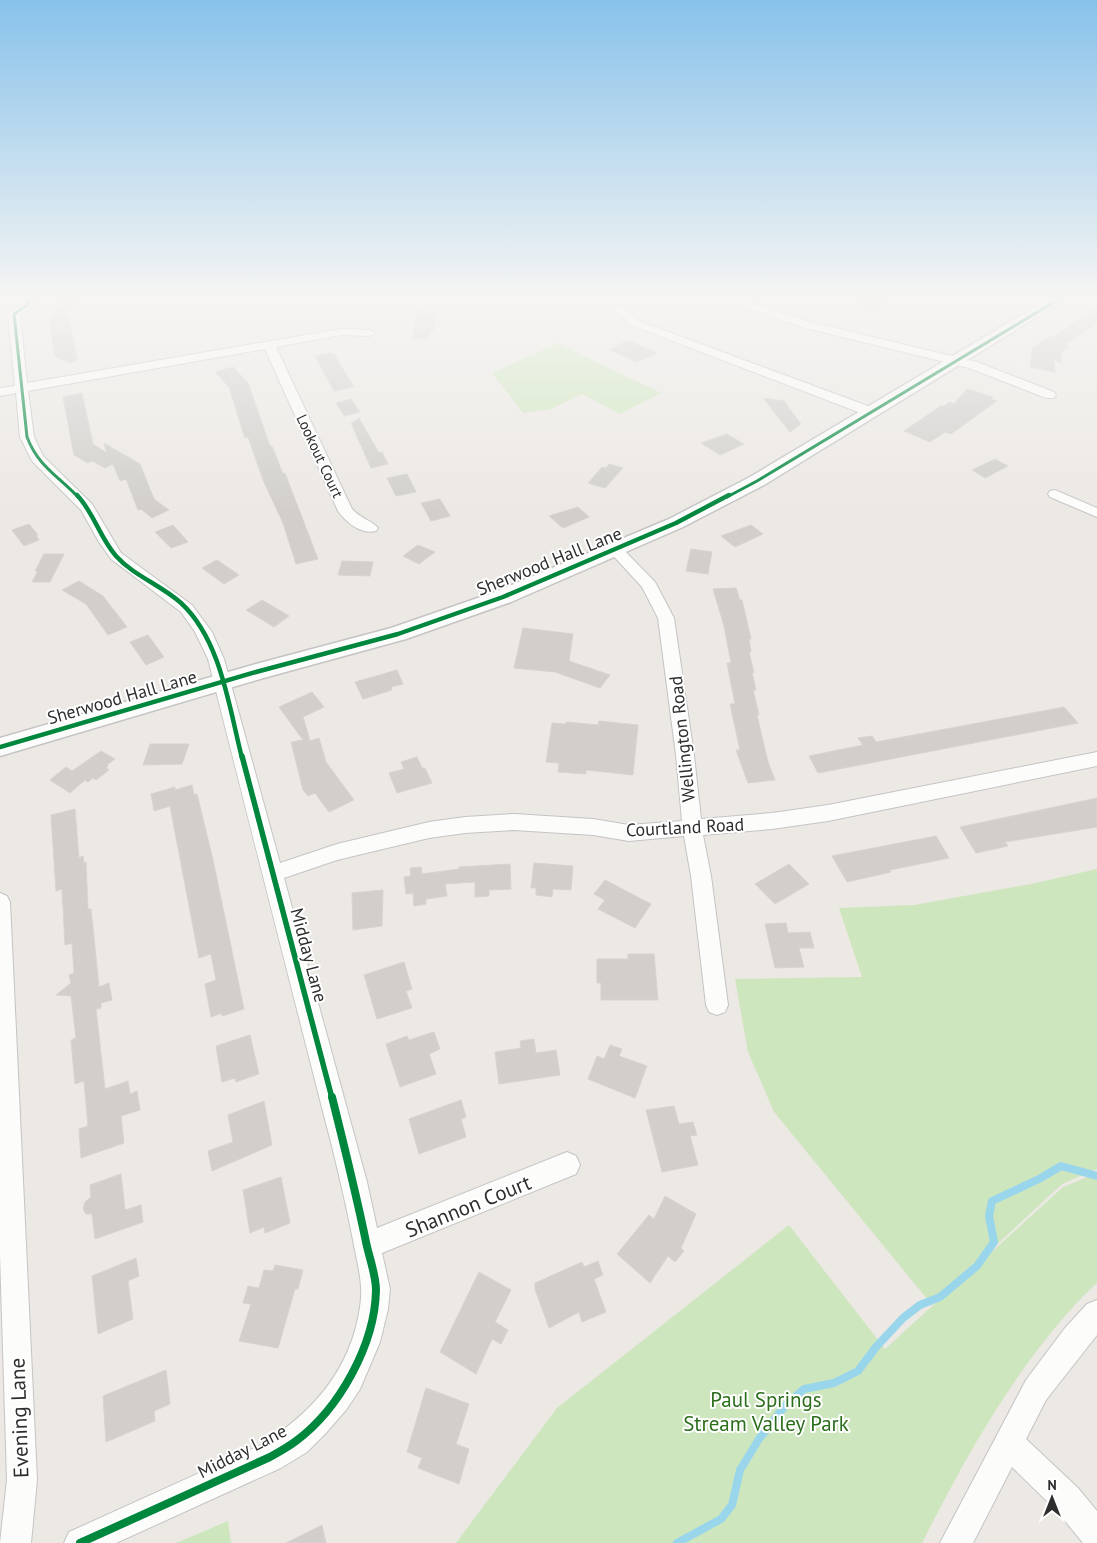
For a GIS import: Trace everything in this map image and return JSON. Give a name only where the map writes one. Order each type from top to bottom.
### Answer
[{"type":"main road","name":"Sherwood Hall Lane","points":[[0,747],[428,625],[503,596],[676,524],[717,503],[945,368]]},
{"type":"street","name":"Midday Lane","points":[[18,368],[27,436],[35,458],[48,472],[83,502],[93,515],[104,541],[116,556],[134,572],[173,596],[193,615],[208,639],[223,682],[354,1182],[376,1289],[374,1309],[366,1342],[350,1379],[316,1424],[296,1441],[270,1456],[80,1543]]},
{"type":"street","points":[[0,392],[137,368]]},
{"type":"street","name":"Lookout Court","points":[[280,368],[345,511],[354,522],[371,528]]},
{"type":"street","points":[[754,368],[871,412]]},
{"type":"street","points":[[976,368],[1050,395]]},
{"type":"street","points":[[1055,494],[1097,513]]},
{"type":"street","name":"Wellington Road","points":[[615,549],[649,585],[666,618],[685,755],[692,828],[701,876],[717,1005]]},
{"type":"street","name":"Courtland Road","points":[[274,873],[337,852],[389,838],[465,825],[514,822],[547,823],[629,833],[772,821],[828,813],[1097,759]]},
{"type":"street","name":"Evening Lane","points":[[0,902],[4,1097],[22,1480],[15,1543]]},
{"type":"street","name":"Shannon Court","points":[[368,1245],[567,1165]]},
{"type":"street","points":[[956,1543],[1036,1390],[1075,1338],[1097,1314]]},
{"type":"street","points":[[1008,1443],[1067,1499],[1097,1535]]},
{"type":"green space","points":[[503,368],[610,368],[661,393],[620,414],[582,394],[551,409],[523,413],[492,373]]},
{"type":"green space","points":[[1097,869],[1097,1169],[1062,1184],[932,1305],[774,1112],[748,1052],[735,979],[862,977],[839,908],[914,905],[1031,884]]},
{"type":"green space","name":"Paul Springs Stream Valley Park","points":[[1097,1173],[1097,1283],[1058,1324],[1011,1387],[964,1464],[922,1543],[456,1543],[557,1408],[789,1225],[885,1349],[1063,1187]]},
{"type":"green space","points":[[228,1521],[231,1543],[176,1543]]},
{"type":"building","points":[[234,368],[248,383],[270,446],[272,446],[283,474],[285,473],[318,559],[296,564],[283,523],[263,480],[248,437],[245,438],[229,387],[215,372]]},
{"type":"building","points":[[322,368],[342,368],[354,387],[334,391]]},
{"type":"building","points":[[1035,368],[1055,368],[1055,372]]},
{"type":"building","points":[[967,389],[993,397],[991,399],[997,401],[951,434],[945,432],[930,442],[904,431],[942,405],[944,406],[950,402],[954,404]]},
{"type":"building","points":[[82,393],[93,444],[107,453],[104,443],[140,464],[154,499],[169,510],[152,518],[141,509],[138,510],[126,479],[120,481],[113,464],[105,468],[92,461],[88,463],[74,455],[63,397]]},
{"type":"building","points":[[763,398],[784,401],[801,424],[790,432]]},
{"type":"building","points":[[351,399],[360,412],[344,416],[336,403]]},
{"type":"building","points":[[359,418],[379,453],[382,452],[388,464],[371,468],[351,423]]},
{"type":"building","points":[[727,434],[744,444],[720,455],[701,443]]},
{"type":"building","points":[[995,459],[1008,466],[985,478],[972,470]]},
{"type":"building","points":[[609,464],[623,468],[605,488],[588,483],[602,467],[606,468]]},
{"type":"building","points":[[407,474],[416,492],[396,496],[387,478]]},
{"type":"building","points":[[440,499],[450,516],[431,521],[421,503]]},
{"type":"building","points":[[578,507],[589,517],[563,528],[549,516]]},
{"type":"building","points":[[29,524],[38,535],[36,535],[39,540],[24,546],[12,530]]},
{"type":"building","points":[[173,525],[188,542],[171,548],[155,532]]},
{"type":"building","points":[[751,525],[763,534],[735,547],[721,536]]},
{"type":"building","points":[[418,545],[435,552],[419,564],[403,556]]},
{"type":"building","points":[[691,549],[712,552],[708,574],[686,571]]},
{"type":"building","points":[[44,554],[64,554],[50,582],[32,582],[38,571],[35,571]]},
{"type":"building","points":[[217,560],[239,575],[224,584],[202,568]]},
{"type":"building","points":[[342,561],[373,562],[370,576],[338,575]]},
{"type":"building","points":[[79,581],[103,596],[127,627],[108,635],[86,604],[62,590]]},
{"type":"building","points":[[736,588],[740,600],[742,600],[751,639],[749,639],[751,652],[749,652],[754,673],[752,673],[756,690],[753,690],[759,715],[757,715],[768,762],[775,780],[748,783],[736,750],[740,750],[730,704],[735,704],[727,663],[731,663],[724,626],[713,589]]},
{"type":"building","points":[[262,600],[289,616],[274,627],[246,610]]},
{"type":"building","points":[[523,628],[573,634],[569,661],[610,675],[600,688],[555,672],[514,668]]},
{"type":"building","points":[[148,635],[164,657],[146,665],[130,642]]},
{"type":"building","points":[[397,670],[403,684],[391,687],[392,690],[363,699],[355,682]]},
{"type":"building","points":[[312,692],[324,707],[303,717],[310,741],[319,738],[326,762],[354,800],[329,812],[315,793],[308,796],[303,790],[291,742],[303,740],[279,707]]},
{"type":"building","points":[[1064,707],[1078,723],[818,773],[809,756],[863,745],[858,738],[872,736],[876,742]]},
{"type":"building","points":[[599,721],[638,725],[633,775],[586,770],[586,774],[558,772],[559,763],[546,762],[552,723],[566,724],[566,722],[598,725]]},
{"type":"building","points":[[150,744],[189,744],[182,764],[143,765]]},
{"type":"building","points":[[101,751],[115,759],[107,765],[106,768],[109,770],[96,780],[93,778],[88,782],[85,780],[70,793],[50,780],[66,767],[72,771]]},
{"type":"building","points":[[417,757],[432,783],[397,793],[389,773],[404,769],[401,762]]},
{"type":"building","points":[[192,785],[194,795],[197,794],[213,860],[244,1009],[222,1016],[222,1013],[211,1017],[205,984],[216,980],[211,954],[199,958],[170,806],[154,811],[151,794],[175,787],[175,790]]},
{"type":"building","points":[[1097,798],[1097,827],[1005,842],[1008,846],[976,853],[960,827]]},
{"type":"building","points":[[75,809],[79,858],[83,856],[84,863],[86,862],[88,909],[91,909],[99,987],[109,983],[112,1000],[101,1003],[101,1008],[96,1009],[105,1089],[128,1081],[130,1094],[137,1091],[140,1110],[121,1116],[124,1143],[81,1158],[79,1129],[88,1126],[84,1081],[75,1084],[71,1040],[76,1038],[71,996],[56,995],[71,983],[69,975],[74,973],[72,943],[65,945],[62,889],[56,891],[51,815]]},
{"type":"building","points":[[936,836],[949,858],[890,870],[891,872],[847,882],[832,856]]},
{"type":"building","points":[[534,863],[573,866],[571,890],[553,889],[552,897],[536,895],[536,888],[531,888]]},
{"type":"building","points":[[510,864],[511,889],[489,890],[489,896],[475,897],[475,882],[445,884],[447,896],[426,899],[426,904],[414,906],[413,893],[406,894],[404,877],[411,876],[410,868],[421,867],[422,874],[459,869],[459,867]]},
{"type":"building","points":[[789,864],[809,884],[775,904],[755,884]]},
{"type":"building","points":[[605,880],[651,904],[635,928],[598,909],[605,900],[594,894]]},
{"type":"building","points":[[383,890],[382,926],[353,930],[352,893]]},
{"type":"building","points":[[786,923],[788,933],[810,932],[814,948],[799,948],[804,967],[775,968],[765,924]]},
{"type":"building","points":[[628,954],[654,954],[658,1000],[601,1000],[601,983],[597,983],[597,959],[628,959]]},
{"type":"building","points":[[404,962],[412,989],[406,991],[412,1008],[377,1019],[364,975]]},
{"type":"building","points":[[434,1032],[440,1049],[429,1054],[436,1074],[400,1087],[386,1044],[407,1036],[409,1040]]},
{"type":"building","points":[[250,1035],[259,1074],[236,1082],[235,1078],[222,1082],[216,1046]]},
{"type":"building","points":[[534,1039],[536,1053],[556,1050],[560,1075],[499,1084],[495,1052],[521,1048],[520,1041]]},
{"type":"building","points":[[610,1045],[622,1049],[619,1056],[647,1066],[635,1098],[588,1079],[597,1056],[604,1059]]},
{"type":"building","points":[[461,1100],[466,1117],[461,1119],[466,1137],[419,1154],[409,1119]]},
{"type":"building","points":[[264,1101],[272,1145],[212,1171],[208,1151],[233,1142],[228,1115]]},
{"type":"building","points":[[674,1106],[679,1124],[693,1122],[697,1135],[690,1136],[698,1165],[662,1172],[646,1110]]},
{"type":"building","points":[[121,1174],[125,1210],[141,1205],[143,1222],[95,1239],[92,1214],[86,1214],[83,1209],[85,1202],[91,1197],[90,1185]]},
{"type":"building","points":[[281,1177],[290,1223],[265,1233],[264,1227],[250,1233],[243,1190]]},
{"type":"building","points":[[665,1196],[696,1214],[681,1248],[684,1251],[675,1262],[668,1256],[650,1283],[617,1254],[649,1215],[654,1219]]},
{"type":"building","points":[[136,1258],[139,1276],[128,1281],[133,1319],[98,1334],[92,1276]]},
{"type":"building","points":[[598,1261],[603,1275],[594,1279],[606,1312],[582,1322],[579,1312],[549,1328],[535,1289],[535,1283],[582,1262],[584,1267]]},
{"type":"building","points":[[275,1265],[303,1270],[298,1289],[295,1289],[278,1348],[239,1341],[251,1304],[243,1303],[248,1286],[259,1288],[264,1270],[273,1271]]},
{"type":"building","points":[[479,1272],[511,1290],[495,1322],[508,1330],[501,1344],[492,1339],[476,1374],[440,1352]]},
{"type":"building","points":[[166,1370],[170,1404],[154,1411],[155,1421],[106,1442],[103,1396]]},
{"type":"building","points":[[426,1388],[469,1404],[456,1444],[469,1449],[459,1484],[418,1468],[422,1458],[407,1452]]},
{"type":"building","points":[[322,1525],[326,1543],[286,1543]]},
{"type":"waterway","points":[[677,1543],[721,1519],[732,1505],[740,1470],[759,1439],[784,1407],[804,1389],[834,1383],[858,1371],[876,1347],[903,1318],[920,1305],[940,1297],[977,1266],[994,1242],[989,1216],[992,1201],[1039,1179],[1061,1166],[1097,1176]]},
{"type":"cycle path","points":[[20,368],[27,437],[31,449],[37,458],[50,473],[74,493],[87,507],[116,556],[135,572],[171,595],[186,608],[203,632],[216,659],[354,1182],[376,1289],[374,1309],[366,1342],[350,1379],[336,1400],[315,1424],[296,1441],[270,1457],[80,1543]]},
{"type":"cycle path","points":[[0,747],[256,672],[398,634],[503,597],[676,523],[757,481],[945,368]]}]
